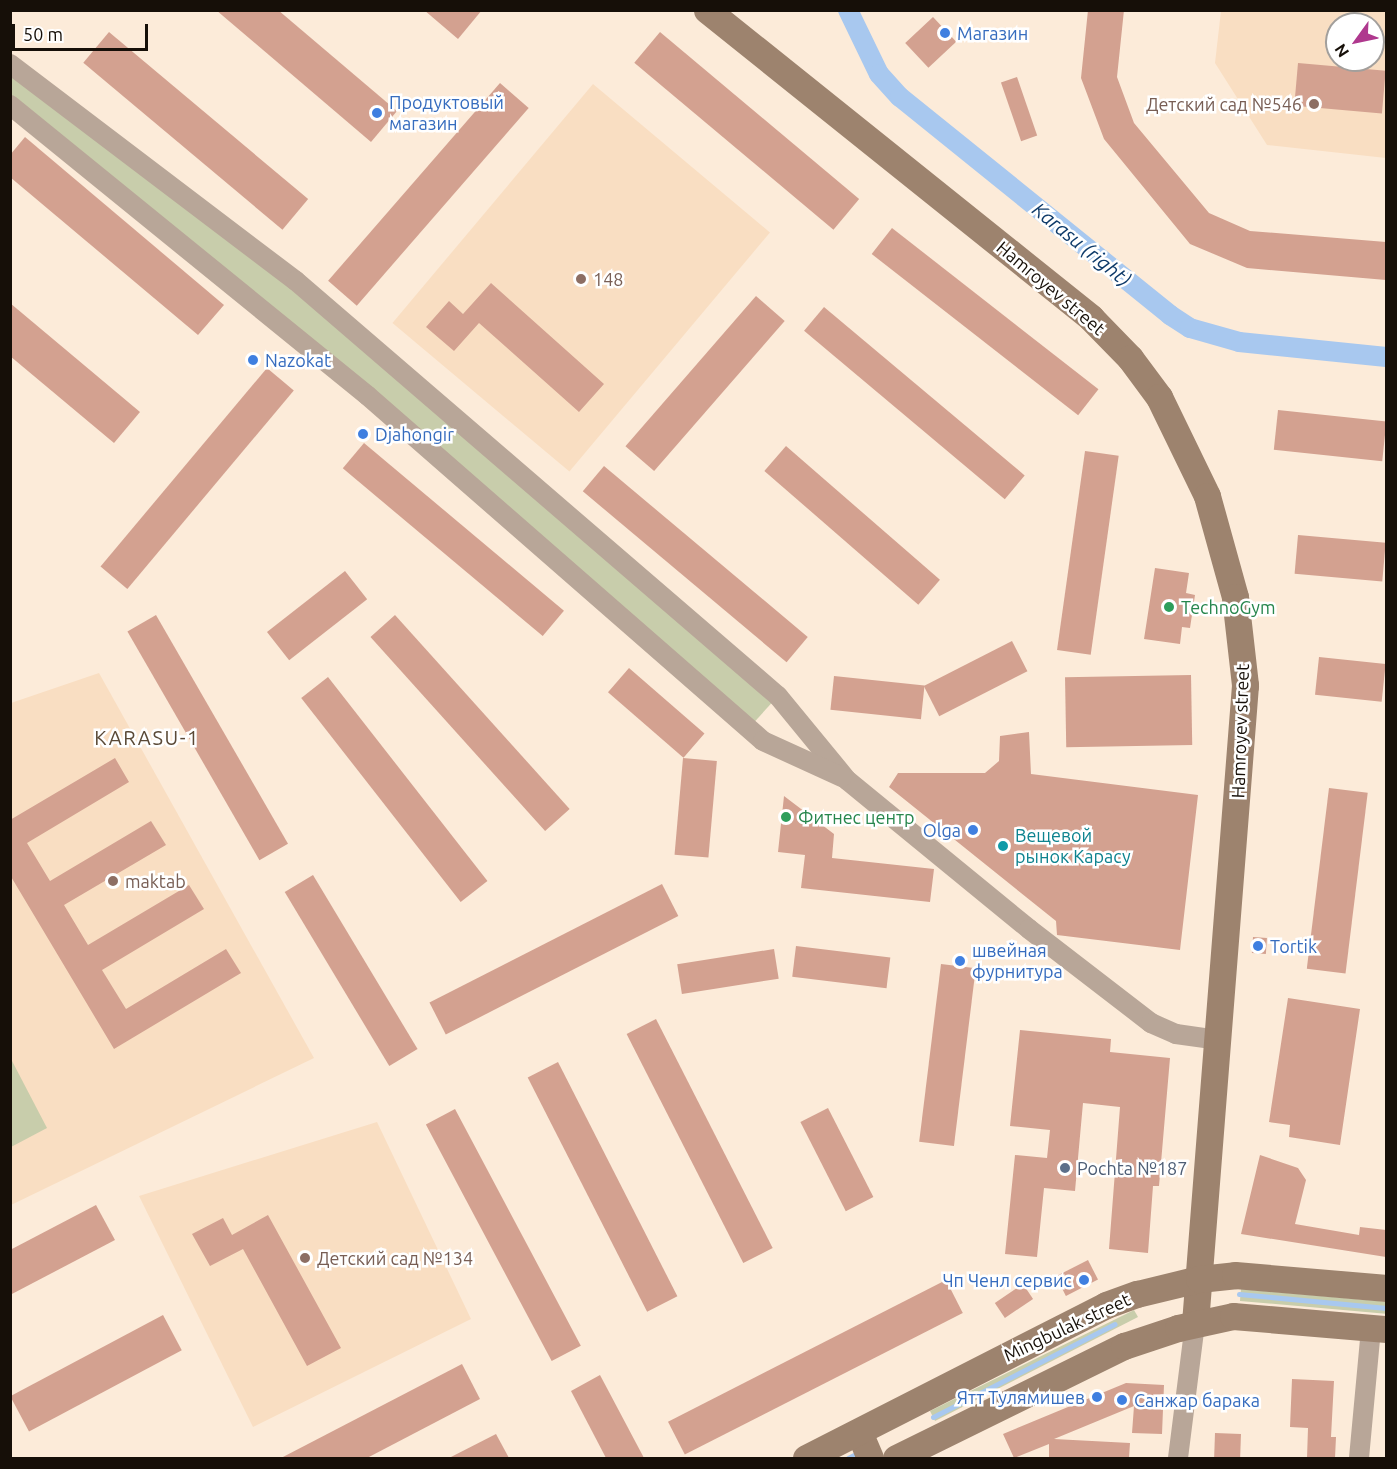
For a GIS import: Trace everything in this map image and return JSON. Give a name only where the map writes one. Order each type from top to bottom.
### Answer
[{"type":"main road","name":"Hamroyev street","points":[[707,10],[1091,318],[1147,380],[1180,437],[1222,541],[1235,597],[1245,675],[1195,1323]]},
{"type":"main road","name":"Mingbulak street","points":[[806,1458],[1106,1305],[1198,1279],[1235,1275],[1386,1288]]},
{"type":"main road","points":[[896,1458],[1124,1346],[1195,1323],[1233,1316],[1379,1329]]},
{"type":"main road","points":[[858,1432],[870,1458]]},
{"type":"street","points":[[10,64],[296,282],[648,581],[778,696],[847,780],[1151,1023],[1176,1034],[1218,1040]]},
{"type":"street","points":[[10,105],[341,374],[763,741],[847,780]]},
{"type":"street","points":[[1178,1458],[1195,1323]]},
{"type":"street","points":[[1359,1458],[1379,1329]]},
{"type":"shaded area","name":"Детский сад №546","points":[[1221,11],[1386,11],[1386,158],[1267,145],[1215,63]]},
{"type":"shaded area","name":"148","points":[[593,84],[770,232],[569,471],[392,323]]},
{"type":"shaded area","name":"maktab","points":[[99,673],[314,1058],[11,1205],[11,703]]},
{"type":"shaded area","name":"Детский сад №134","points":[[377,1122],[471,1319],[253,1427],[139,1196]]},
{"type":"green space","points":[[10,64],[296,281],[778,696],[748,729],[11,105]]},
{"type":"green space","points":[[10,1059],[47,1128],[11,1147]]},
{"type":"green space","points":[[1241,1289],[1386,1302],[1385,1314],[1240,1301]]},
{"type":"green space","points":[[1134,1310],[1138,1317],[935,1421],[930,1411]]},
{"type":"building","points":[[216,10],[278,10],[397,111],[371,142]]},
{"type":"building","points":[[424,10],[482,10],[458,39]]},
{"type":"building","points":[[1088,10],[1124,10],[1117,77],[1134,123],[1209,213],[1250,231],[1386,242],[1386,280],[1247,268],[1190,244],[1104,139],[1081,78]]},
{"type":"building","points":[[933,17],[956,42],[928,68],[905,43]]},
{"type":"building","points":[[109,32],[308,199],[282,230],[83,63]]},
{"type":"building","points":[[660,32],[859,199],[833,230],[634,63]]},
{"type":"building","points":[[1298,63],[1325,65],[1325,72],[1386,71],[1382,114],[1294,106]]},
{"type":"building","points":[[1017,77],[1037,136],[1021,141],[1001,83]]},
{"type":"building","points":[[500,83],[529,108],[357,306],[328,281]]},
{"type":"building","points":[[25,137],[224,305],[198,335],[10,177],[10,155]]},
{"type":"building","points":[[892,228],[1098,389],[1078,415],[872,254]]},
{"type":"building","points":[[491,283],[604,384],[579,412],[479,323],[454,351],[426,327],[449,301],[463,314]]},
{"type":"building","points":[[756,296],[785,321],[654,471],[625,446]]},
{"type":"building","points":[[10,303],[140,412],[114,443],[10,356]]},
{"type":"building","points":[[824,307],[1025,475],[1005,499],[804,331]]},
{"type":"building","points":[[267,368],[294,390],[127,589],[101,566]]},
{"type":"building","points":[[1278,410],[1386,421],[1382,461],[1274,450]]},
{"type":"building","points":[[364,443],[564,611],[543,636],[343,468]]},
{"type":"building","points":[[786,446],[940,580],[918,605],[764,471]]},
{"type":"building","points":[[1085,451],[1119,456],[1091,655],[1057,650]]},
{"type":"building","points":[[604,466],[808,637],[787,662],[583,491]]},
{"type":"building","points":[[1298,535],[1386,543],[1382,582],[1295,574]]},
{"type":"building","points":[[1155,568],[1189,573],[1186,593],[1195,595],[1190,628],[1182,627],[1180,644],[1144,639]]},
{"type":"building","points":[[345,571],[367,599],[289,660],[267,632]]},
{"type":"building","points":[[156,615],[288,844],[259,860],[127,632]]},
{"type":"building","points":[[395,615],[570,809],[545,831],[370,637]]},
{"type":"building","points":[[1012,641],[1027,671],[939,716],[924,686]]},
{"type":"building","points":[[1319,657],[1386,664],[1382,702],[1315,695]]},
{"type":"building","points":[[629,668],[704,734],[683,758],[608,692]]},
{"type":"building","points":[[1191,675],[1192,745],[1066,747],[1065,677]]},
{"type":"building","points":[[834,676],[925,686],[921,719],[830,710]]},
{"type":"building","points":[[328,677],[487,881],[461,902],[301,698]]},
{"type":"building","points":[[1029,732],[1031,774],[1198,795],[1180,950],[1057,935],[1056,921],[889,787],[898,773],[985,773],[999,761],[1000,736]]},
{"type":"building","points":[[115,758],[129,782],[27,843],[50,881],[151,821],[166,845],[64,905],[88,945],[189,885],[204,909],[102,970],[126,1009],[226,949],[241,973],[114,1049],[10,875],[10,820]]},
{"type":"building","points":[[683,758],[717,761],[708,858],[675,855]]},
{"type":"building","points":[[1329,788],[1368,793],[1346,973],[1307,969]]},
{"type":"building","points":[[784,796],[834,834],[832,858],[934,869],[930,902],[801,888],[805,855],[778,852]]},
{"type":"building","points":[[313,875],[418,1049],[389,1066],[285,892]]},
{"type":"building","points":[[662,884],[678,916],[446,1035],[429,1002]]},
{"type":"building","points":[[1253,937],[1267,938],[1266,954],[1252,953]]},
{"type":"building","points":[[796,946],[890,958],[887,988],[792,977]]},
{"type":"building","points":[[774,949],[779,979],[682,994],[677,964]]},
{"type":"building","points":[[941,964],[976,968],[954,1146],[919,1142]]},
{"type":"building","points":[[1288,998],[1360,1009],[1340,1145],[1289,1137],[1290,1125],[1269,1122]]},
{"type":"building","points":[[656,1019],[773,1248],[743,1263],[627,1034]]},
{"type":"building","points":[[1020,1030],[1111,1039],[1110,1052],[1170,1058],[1159,1186],[1153,1186],[1148,1253],[1109,1249],[1120,1107],[1083,1103],[1075,1191],[1044,1188],[1037,1257],[1005,1254],[1015,1155],[1047,1158],[1050,1130],[1010,1126]]},
{"type":"building","points":[[558,1062],[677,1296],[647,1312],[528,1077]]},
{"type":"building","points":[[828,1108],[873,1197],[846,1211],[800,1122]]},
{"type":"building","points":[[455,1109],[581,1346],[552,1361],[426,1124]]},
{"type":"building","points":[[1260,1155],[1298,1168],[1306,1180],[1295,1224],[1359,1235],[1360,1227],[1386,1230],[1386,1257],[1241,1234]]},
{"type":"building","points":[[96,1205],[115,1240],[10,1295],[10,1250]]},
{"type":"building","points":[[268,1215],[341,1348],[307,1366],[243,1249],[210,1266],[192,1234],[223,1218],[232,1235]]},
{"type":"building","points":[[1088,1260],[1098,1280],[1066,1296],[1056,1276]]},
{"type":"building","points":[[946,1280],[963,1313],[685,1455],[668,1422]]},
{"type":"building","points":[[1023,1284],[1033,1299],[1005,1318],[995,1303]]},
{"type":"building","points":[[163,1315],[182,1350],[29,1432],[10,1396]]},
{"type":"building","points":[[462,1364],[480,1399],[367,1458],[281,1458]]},
{"type":"building","points":[[600,1375],[644,1458],[606,1458],[571,1391]]},
{"type":"building","points":[[1292,1379],[1334,1381],[1331,1437],[1336,1437],[1335,1458],[1307,1458],[1308,1428],[1290,1427]]},
{"type":"building","points":[[1126,1383],[1164,1385],[1162,1434],[1132,1433],[1134,1406],[1054,1439],[1130,1443],[1129,1458],[1049,1458],[1049,1444],[1014,1458],[1003,1434]]},
{"type":"building","points":[[1215,1433],[1241,1434],[1240,1458],[1214,1458]]},
{"type":"building","points":[[496,1434],[509,1458],[449,1458]]},
{"type":"waterway","name":"Karasu (right)","points":[[848,10],[879,74],[900,97],[1170,315],[1190,328],[1239,342],[1386,357]]},
{"type":"waterway","points":[[1239,1294],[1386,1308]]},
{"type":"waterway","points":[[933,1417],[1115,1324]]},
{"type":"waterway","points":[[848,1458],[860,1452]]},
{"type":"place","name":"Магазин","points":[[945,33]]},
{"type":"place","name":"Детский сад №546","points":[[1314,104]]},
{"type":"place","name":"Продуктовый магазин","points":[[377,113]]},
{"type":"place","name":"148","points":[[581,279]]},
{"type":"place","name":"Nazokat","points":[[253,360]]},
{"type":"place","name":"Djahongir","points":[[363,434]]},
{"type":"place","name":"TechnoGym","points":[[1169,607]]},
{"type":"place","name":"Фитнес центр","points":[[786,817]]},
{"type":"place","name":"Olga","points":[[973,830]]},
{"type":"place","name":"Вещевой рынок Карасу","points":[[1003,846]]},
{"type":"place","name":"maktab","points":[[113,881]]},
{"type":"place","name":"Tortik","points":[[1258,946]]},
{"type":"place","name":"швейная фурнитура","points":[[960,961]]},
{"type":"place","name":"Pochta №187","points":[[1065,1168]]},
{"type":"place","name":"Детский сад №134","points":[[305,1258]]},
{"type":"place","name":"Чп Ченл сервис","points":[[1084,1280]]},
{"type":"place","name":"Ятт Тулямишев","points":[[1097,1397]]},
{"type":"place","name":"Санжар барака","points":[[1122,1400]]},
{"type":"district","name":"KARASU-1","points":[[147,737]]}]
